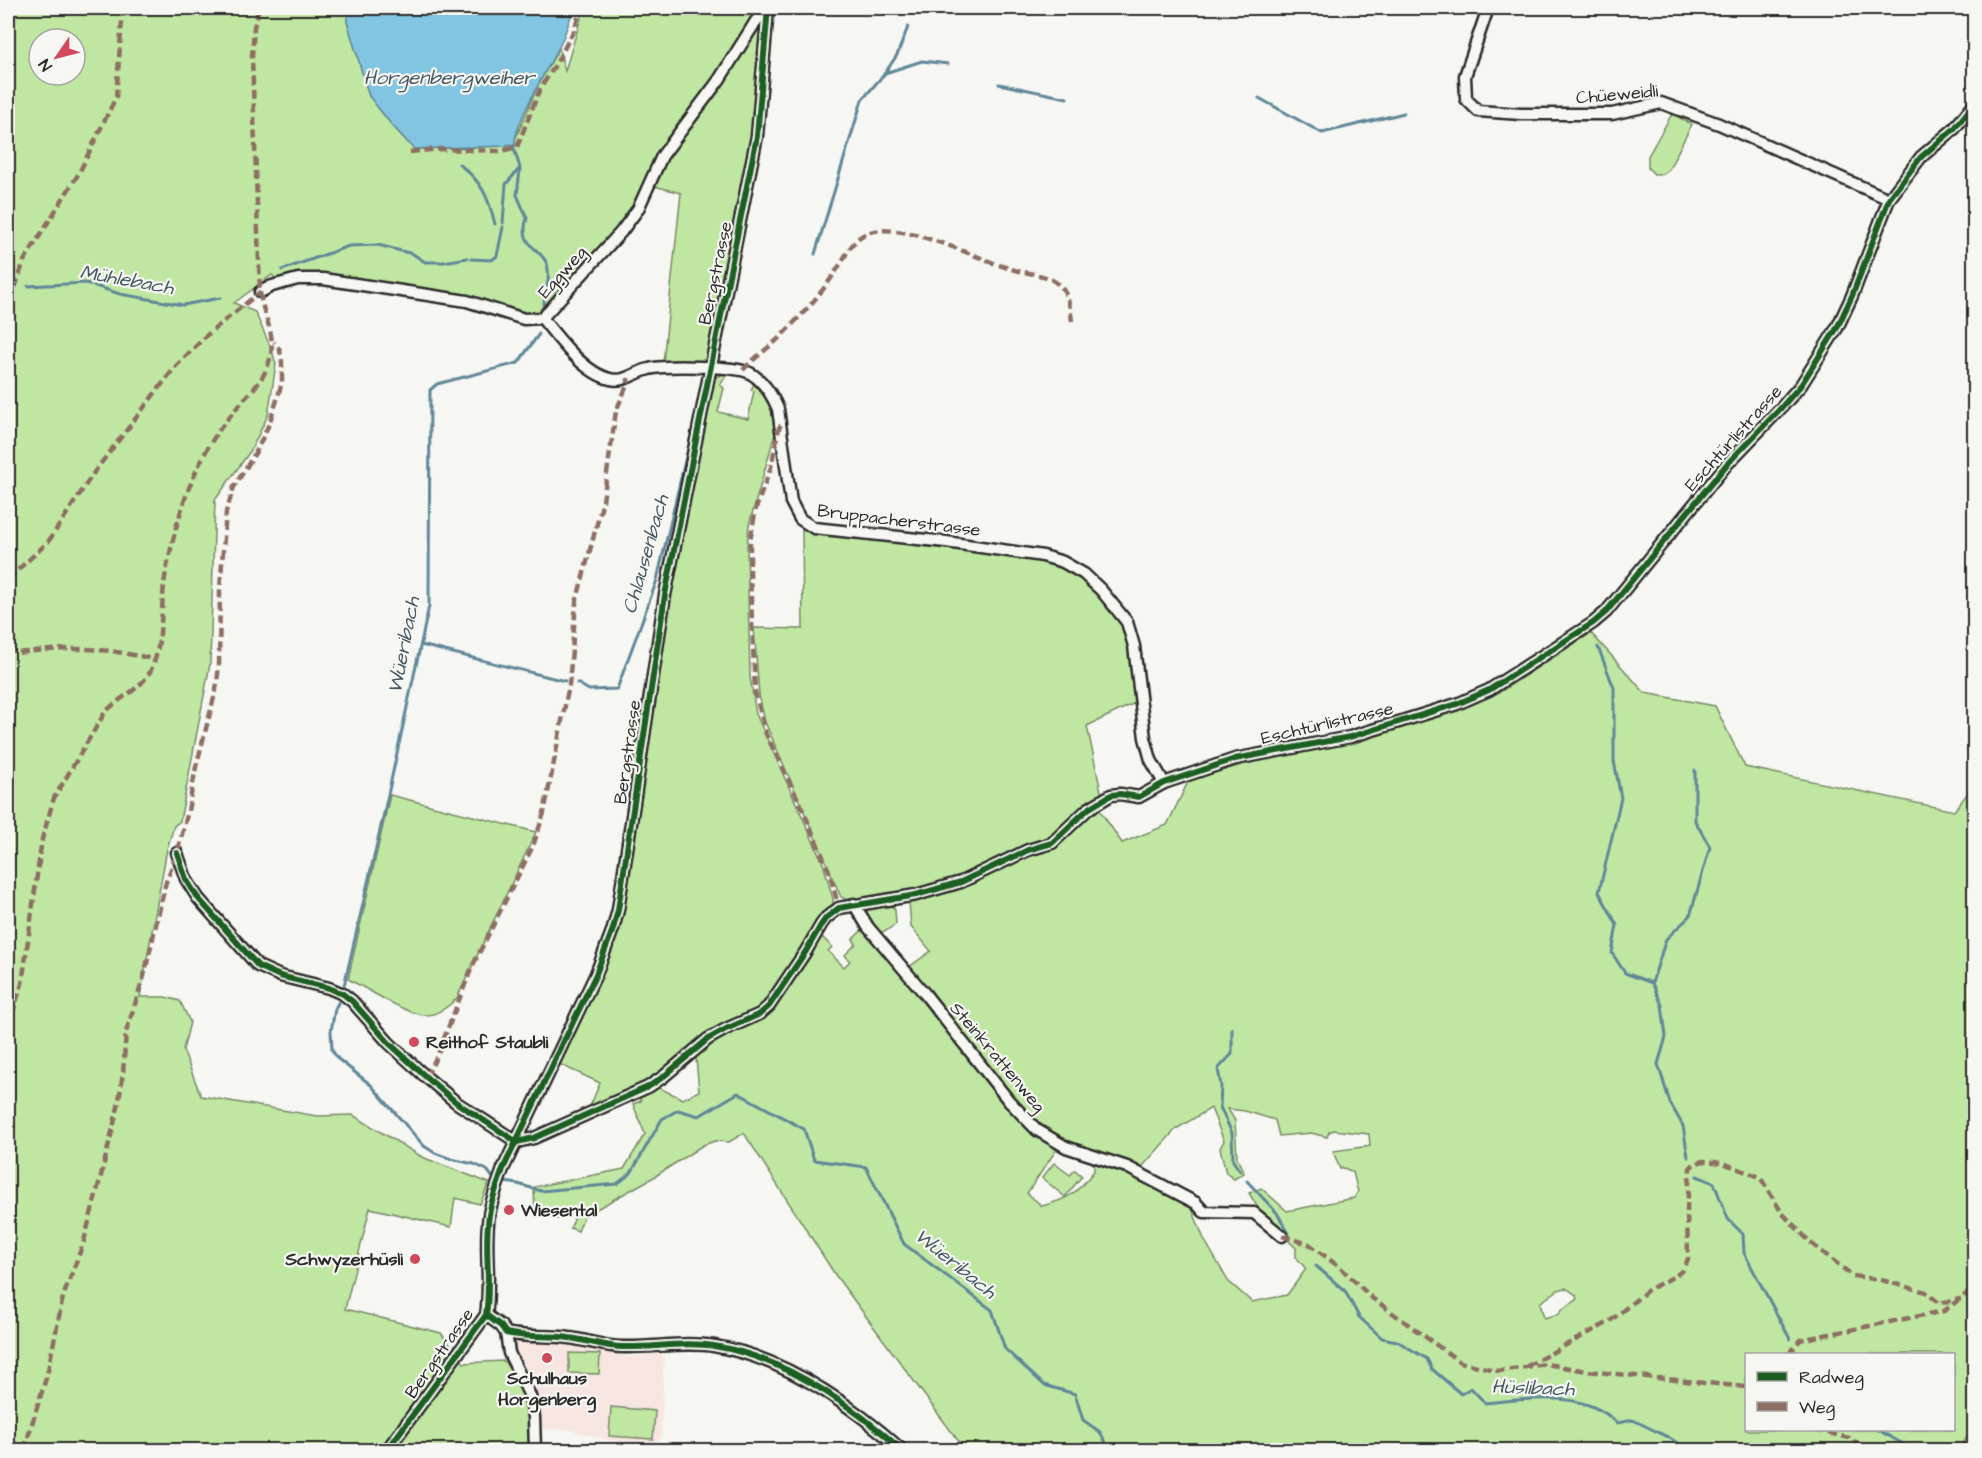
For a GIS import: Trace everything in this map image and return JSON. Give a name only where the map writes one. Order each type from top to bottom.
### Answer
[{"type":"street","name":"Chüeweidli","points":[[1488,8],[1465,76],[1466,99],[1478,111],[1521,114],[1612,114],[1661,103],[1719,124],[1889,199]]},
{"type":"street","name":"Eggweg","points":[[260,292],[272,285],[298,279],[323,279],[467,301],[524,319],[542,318],[621,232],[638,210],[662,156],[719,80],[756,21],[768,9]]},
{"type":"street","name":"Bergstrasse","points":[[387,1450],[486,1315],[489,1215],[498,1183],[596,974],[618,910],[665,595],[758,136],[768,9]]},
{"type":"street","name":"Eschtürlistrasse","points":[[517,1142],[534,1138],[648,1087],[708,1039],[760,1014],[776,998],[826,918],[839,908],[916,895],[961,882],[1028,850],[1052,843],[1088,809],[1111,795],[1138,797],[1164,783],[1235,759],[1350,737],[1457,704],[1489,690],[1593,623],[1606,612],[1733,457],[1780,409],[1820,358],[1852,296],[1889,199],[1921,157],[1954,129],[1974,104]]},
{"type":"street","name":"Bruppacherstrasse","points":[[542,318],[563,345],[601,376],[612,380],[628,378],[640,372],[659,368],[743,370],[759,379],[773,398],[781,425],[791,502],[795,512],[809,526],[820,530],[946,542],[1043,556],[1062,562],[1084,574],[1101,590],[1127,622],[1134,646],[1145,738],[1151,760],[1164,783]]},
{"type":"street","points":[[177,854],[186,879],[198,898],[258,966],[280,976],[328,988],[352,1000],[389,1043],[426,1077],[517,1142]]},
{"type":"street","name":"Steinkrattenweg","points":[[854,904],[868,927],[888,952],[925,994],[1009,1101],[1037,1130],[1066,1147],[1127,1167],[1196,1203],[1204,1212],[1254,1213],[1282,1236]]},
{"type":"street","points":[[486,1315],[501,1326],[506,1333],[508,1353],[530,1396],[534,1418],[535,1450]]},
{"type":"street","points":[[506,1333],[517,1336],[568,1337],[620,1347],[666,1347],[688,1344],[738,1351],[776,1365],[818,1388],[874,1426],[902,1450]]},
{"type":"shaded area","points":[[513,1340],[574,1343],[627,1357],[660,1353],[664,1356],[661,1439],[646,1447],[571,1430],[539,1429],[536,1398],[526,1377],[518,1367],[511,1343]]},
{"type":"green space","points":[[8,8],[349,8],[347,21],[369,96],[414,149],[505,146],[514,142],[538,85],[559,48],[565,71],[584,8],[761,8],[723,65],[658,153],[635,207],[549,307],[539,314],[517,314],[463,295],[308,273],[276,279],[272,275],[234,303],[255,312],[276,364],[268,415],[251,450],[215,500],[210,664],[180,821],[174,826],[167,849],[140,997],[165,997],[180,1001],[190,1022],[183,1050],[201,1096],[317,1116],[353,1115],[422,1157],[489,1183],[480,1204],[455,1198],[451,1227],[370,1208],[345,1309],[441,1333],[455,1351],[381,1450],[8,1450]]},
{"type":"green space","points":[[757,26],[761,26],[754,127],[708,362],[663,363],[681,193],[654,186],[666,156]]},
{"type":"green space","points":[[1672,114],[1692,124],[1669,169],[1662,174],[1654,174],[1648,168],[1648,156]]},
{"type":"green space","points":[[728,373],[720,385],[724,388],[718,412],[748,419],[754,391],[751,390],[755,381],[773,405],[777,427],[749,525],[747,546],[750,677],[756,714],[823,863],[833,904],[824,912],[775,993],[761,1008],[658,1077],[589,1109],[600,1083],[559,1064],[615,939],[627,889],[665,621],[679,540],[714,378]]},
{"type":"green space","points":[[802,526],[939,541],[1053,562],[1093,587],[1126,628],[1130,639],[1137,702],[1087,726],[1102,796],[1052,838],[958,880],[908,894],[849,901],[841,897],[765,722],[759,695],[754,628],[803,629]]},
{"type":"green space","points":[[1591,633],[1645,693],[1715,706],[1745,767],[1954,811],[1974,785],[1974,1426],[1959,1450],[965,1450],[836,1276],[744,1133],[729,1142],[715,1141],[703,1145],[654,1177],[584,1216],[578,1231],[570,1228],[574,1220],[571,1213],[561,1214],[558,1219],[535,1215],[534,1187],[624,1169],[645,1134],[633,1104],[641,1101],[639,1095],[655,1086],[683,1099],[699,1091],[696,1058],[699,1051],[724,1033],[745,1026],[815,946],[821,936],[832,947],[828,951],[844,967],[850,961],[845,955],[856,944],[853,939],[864,928],[902,972],[931,951],[911,927],[909,901],[1039,850],[1097,806],[1122,843],[1167,825],[1189,780],[1249,763],[1322,748],[1413,724],[1500,692]],"holes":[[[1211,1108],[1224,1141],[1220,1148],[1226,1173],[1234,1179],[1244,1173],[1237,1158],[1235,1121],[1228,1109],[1245,1111],[1275,1120],[1279,1136],[1311,1133],[1327,1137],[1329,1132],[1334,1130],[1369,1134],[1370,1146],[1333,1151],[1340,1169],[1344,1168],[1353,1172],[1358,1192],[1354,1198],[1287,1211],[1261,1188],[1249,1193],[1263,1216],[1296,1248],[1296,1257],[1306,1269],[1287,1295],[1252,1302],[1228,1281],[1204,1239],[1190,1204],[1134,1176],[1176,1129]],[[1059,1146],[1090,1160],[1094,1165],[1094,1171],[1072,1194],[1042,1206],[1027,1193]],[[1566,1288],[1576,1295],[1577,1300],[1561,1310],[1559,1314],[1544,1318],[1540,1303],[1558,1290]]]},
{"type":"green space","points":[[390,795],[536,832],[457,998],[442,1010],[429,1015],[416,1014],[407,1010],[348,979]]},
{"type":"green space","points":[[889,903],[895,910],[896,924],[880,932],[872,926],[863,909]]},
{"type":"green space","points":[[1054,1163],[1070,1175],[1075,1170],[1082,1176],[1065,1197],[1042,1178]]},
{"type":"green space","points":[[569,1353],[600,1354],[599,1374],[569,1373]]},
{"type":"green space","points":[[460,1358],[464,1363],[504,1361],[526,1393],[530,1418],[531,1450],[393,1450]]},
{"type":"green space","points":[[611,1407],[655,1411],[653,1439],[609,1436]]},
{"type":"water","name":"Horgenbergweiher","points":[[349,8],[574,8],[559,47],[519,125],[515,146],[510,144],[414,149],[369,96],[347,21]]},
{"type":"waterway","points":[[885,73],[897,55],[908,27]]},
{"type":"waterway","points":[[815,254],[862,100],[885,73],[922,61],[948,64]]},
{"type":"waterway","points":[[999,84],[1067,98]]},
{"type":"waterway","points":[[1259,98],[1322,133],[1404,113]]},
{"type":"waterway","name":"Wüeribach","points":[[503,223],[506,184],[520,168],[513,145]]},
{"type":"waterway","name":"Wüeribach","points":[[459,164],[483,190],[495,224]]},
{"type":"waterway","name":"Wüeribach","points":[[520,170],[517,195],[527,218],[525,235],[544,258],[548,269],[543,308]]},
{"type":"waterway","name":"Wüeribach","points":[[471,259],[492,260],[497,256],[503,227]]},
{"type":"waterway","name":"Mühlebach","points":[[282,270],[349,246],[378,245],[413,254],[425,262],[444,262],[467,258]]},
{"type":"waterway","name":"Mühlebach","points":[[28,286],[86,283],[120,294],[183,305],[220,298]]},
{"type":"waterway","name":"Wüeribach","points":[[343,990],[429,606],[430,390],[437,384],[518,363],[539,334]]},
{"type":"waterway","name":"Chlausenbach","points":[[577,683],[589,690],[617,689],[657,580],[693,427]]},
{"type":"waterway","name":"Chlausenbach","points":[[421,645],[565,681]]},
{"type":"waterway","points":[[1598,647],[1614,688],[1614,761],[1621,798],[1599,892],[1617,925],[1612,953],[1625,973],[1652,983],[1662,1005],[1666,1037],[1658,1064],[1670,1103],[1683,1126],[1688,1157]]},
{"type":"waterway","points":[[1652,983],[1666,939],[1690,916],[1710,847],[1695,821],[1695,770]]},
{"type":"waterway","name":"Wüeribach","points":[[341,997],[335,1009],[331,1031],[332,1050],[338,1059],[371,1085],[424,1146],[435,1153],[487,1170],[494,1179]]},
{"type":"waterway","name":"Hüslibach","points":[[1232,1028],[1232,1054],[1218,1069],[1221,1086],[1220,1107],[1232,1133],[1233,1161],[1240,1171]]},
{"type":"waterway","name":"Wüeribach","points":[[504,1182],[541,1191],[617,1184],[631,1173],[662,1119],[678,1110],[699,1116],[738,1093],[804,1129],[814,1160],[866,1167],[904,1244],[992,1310],[1005,1349],[1044,1385],[1075,1394],[1083,1420],[1100,1432],[1110,1450]]},
{"type":"waterway","points":[[1697,1176],[1714,1183],[1728,1219],[1743,1234],[1744,1253],[1790,1339]]},
{"type":"waterway","name":"Hüslibach","points":[[1247,1181],[1277,1213],[1288,1232]]},
{"type":"waterway","name":"Hüslibach","points":[[1316,1266],[1345,1291],[1359,1317],[1382,1338],[1397,1341],[1427,1359],[1432,1369],[1461,1394],[1471,1388],[1485,1403],[1537,1399],[1572,1401],[1604,1412],[1617,1423],[1633,1420],[1689,1450]]},
{"type":"waterway","points":[[1880,1431],[1914,1450]]},
{"type":"marked path","points":[[8,299],[13,294],[24,261],[79,173],[116,97],[123,8]]},
{"type":"marked path","points":[[8,1027],[22,984],[42,839],[54,798],[104,714],[133,691],[148,675],[153,665],[159,640],[166,572],[175,531],[189,489],[211,442],[259,382],[269,362],[271,335],[260,292],[252,56],[254,27],[259,8]]},
{"type":"marked path","points":[[410,152],[440,149],[501,151],[517,147],[540,89],[574,30],[581,8]]},
{"type":"marked path","points":[[743,370],[777,340],[808,307],[830,280],[855,242],[863,235],[877,231],[894,231],[936,241],[1011,269],[1053,280],[1065,292],[1072,321]]},
{"type":"marked path","points":[[8,579],[48,542],[95,471],[176,366],[207,335],[260,292]]},
{"type":"marked path","points":[[24,1450],[47,1375],[63,1297],[84,1241],[102,1172],[118,1107],[126,1032],[144,976],[166,882],[177,853],[216,690],[226,512],[234,487],[257,450],[277,400],[282,382],[282,362],[280,350],[274,342]]},
{"type":"marked path","points":[[426,1077],[437,1056],[472,967],[533,846],[544,813],[569,685],[576,603],[603,501],[616,411],[628,378]]},
{"type":"marked path","points":[[781,425],[771,467],[756,508],[750,541],[755,692],[766,734],[800,803],[829,871],[839,908]]},
{"type":"marked path","points":[[8,646],[16,653],[58,649],[114,651],[142,656],[155,662]]},
{"type":"marked path","points":[[1527,1366],[1609,1322],[1648,1290],[1683,1270],[1688,1259],[1687,1208],[1690,1168],[1703,1161],[1723,1163],[1760,1177],[1782,1213],[1812,1244],[1853,1276],[1881,1280],[1926,1292],[1939,1303],[1961,1299]]},
{"type":"marked path","points":[[1282,1236],[1309,1244],[1342,1269],[1372,1298],[1460,1362],[1499,1371],[1546,1364],[1587,1371],[1745,1387]]},
{"type":"marked path","points":[[1790,1353],[1800,1340],[1944,1311],[1974,1288]]},
{"type":"marked path","points":[[1819,1431],[1849,1438],[1869,1450]]},
{"type":"marked path","points":[[1961,1450],[1974,1431]]},
{"type":"cycle path","points":[[387,1450],[486,1315],[487,1235],[494,1196],[503,1169],[596,974],[613,929],[618,910],[665,595],[757,136],[768,8]]},
{"type":"cycle path","points":[[177,853],[186,879],[198,898],[258,966],[280,976],[329,988],[343,994],[389,1043],[457,1103],[517,1142],[534,1138],[648,1087],[708,1039],[760,1014],[769,1006],[826,918],[839,908],[916,895],[961,882],[1028,850],[1052,843],[1088,809],[1111,795],[1139,797],[1164,783],[1235,759],[1350,737],[1457,704],[1489,690],[1593,623],[1606,612],[1727,464],[1801,385],[1837,328],[1852,296],[1889,199],[1921,157],[1954,129],[1974,104]]},
{"type":"cycle path","points":[[486,1315],[501,1326],[506,1333],[514,1335],[569,1338],[616,1347],[692,1344],[714,1346],[766,1360],[815,1385],[838,1400],[902,1450]]},
{"type":"place","name":"Reithof Staubli","points":[[414,1042]]},
{"type":"place","name":"Wiesental","points":[[509,1210]]},
{"type":"place","name":"Schwyzerhüsli","points":[[415,1259]]},
{"type":"place","name":"Schulhaus Horgenberg","points":[[547,1358]]}]
